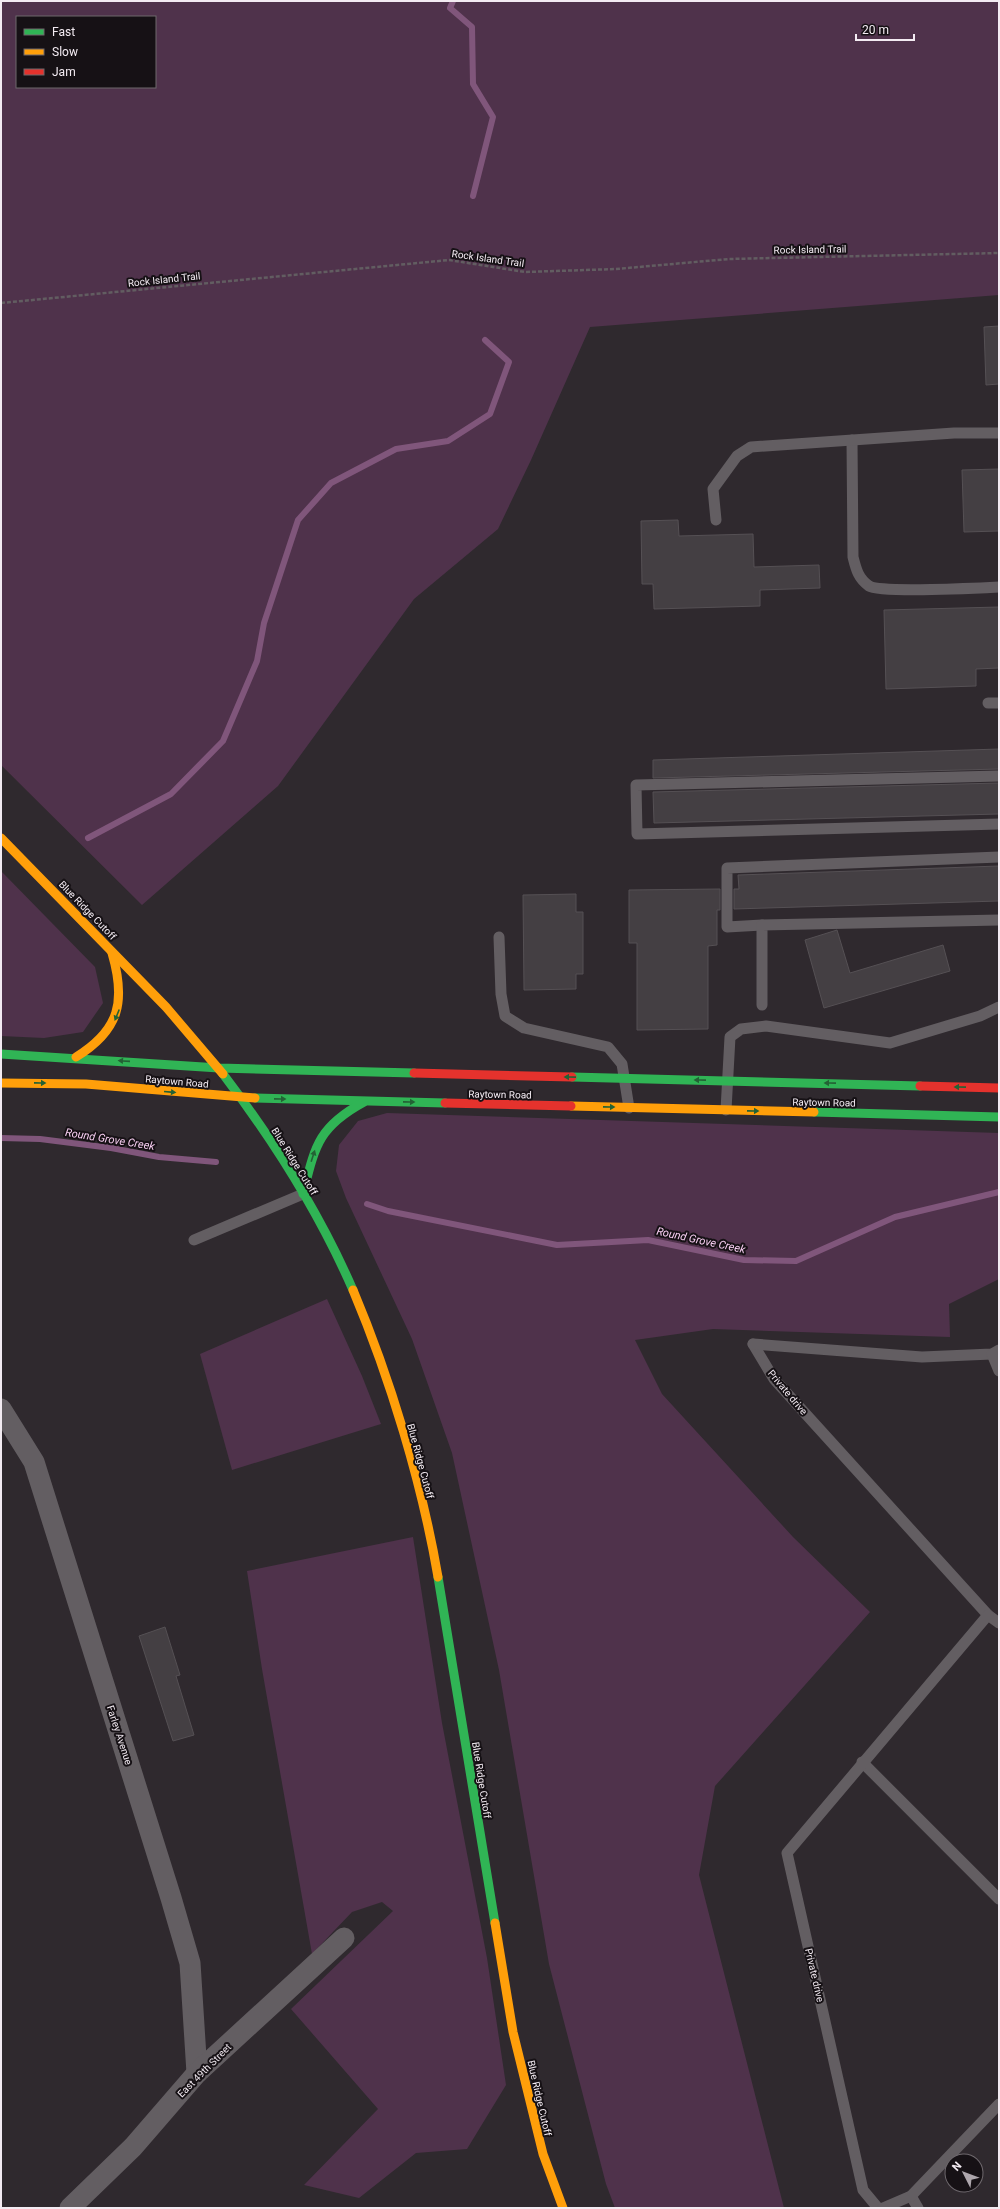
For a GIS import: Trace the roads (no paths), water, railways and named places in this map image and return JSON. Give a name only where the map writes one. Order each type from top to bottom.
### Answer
[{"type":"main road","name":"Blue Ridge Cutoff","points":[[1,838],[164,1002],[219,1068],[276,1147],[322,1226],[354,1292],[388,1384],[417,1482],[434,1556],[513,2032],[543,2154],[563,2208]]},
{"type":"main road","points":[[76,1058],[91,1049],[104,1036],[116,1017],[120,1007],[119,973],[111,950]]},
{"type":"main road","name":"Raytown Road","points":[[1,1054],[219,1068],[999,1088]]},
{"type":"main road","name":"Raytown Road","points":[[1,1083],[86,1084],[240,1098],[999,1117]]},
{"type":"main road","points":[[303,1194],[313,1156],[320,1138],[327,1128],[345,1111],[366,1101]]},
{"type":"street","name":"Farley Avenue","points":[[1,1409],[34,1462],[171,1898],[190,1963],[197,2074]]},
{"type":"street","name":"East 49th Street","points":[[70,2208],[132,2147],[197,2074],[344,1938]]},
{"type":"lane","points":[[716,520],[713,489],[737,456],[752,447],[954,433],[999,433]]},
{"type":"lane","points":[[852,440],[853,557],[858,575],[871,587],[956,591],[999,587]]},
{"type":"lane","points":[[999,776],[636,785],[637,834],[999,824]]},
{"type":"lane","points":[[999,858],[726,868],[727,927],[999,920]]},
{"type":"lane","points":[[762,925],[762,1004]]},
{"type":"lane","points":[[499,937],[501,994],[505,1016],[524,1028],[608,1047],[622,1064],[629,1108]]},
{"type":"lane","points":[[726,1110],[730,1037],[741,1029],[766,1026],[890,1043],[980,1016],[999,1007]]},
{"type":"lane","points":[[194,1240],[303,1194]]},
{"type":"lane","name":"Private drive","points":[[999,1371],[996,1352],[922,1357],[753,1344],[774,1379],[988,1615],[999,1623]]},
{"type":"lane","name":"Private drive","points":[[878,2208],[863,2190],[787,1853],[862,1762],[988,1615]]},
{"type":"lane","points":[[862,1762],[999,1899]]},
{"type":"lane","points":[[883,2208],[911,2196],[999,2104]]},
{"type":"lane","points":[[911,2196],[918,2208]]},
{"type":"waterway","points":[[453,1],[450,8],[472,27],[473,84],[493,117],[473,196]]},
{"type":"waterway","points":[[88,838],[171,794],[223,741],[257,661],[264,623],[298,520],[331,483],[396,449],[448,441],[490,414],[509,362],[485,340]]},
{"type":"waterway","name":"Round Grove Creek","points":[[1,1138],[40,1139],[111,1148],[159,1157],[216,1162]]},
{"type":"waterway","name":"Round Grove Creek","points":[[367,1204],[388,1211],[557,1245],[648,1240],[744,1260],[796,1261],[895,1217],[999,1192]]}]
